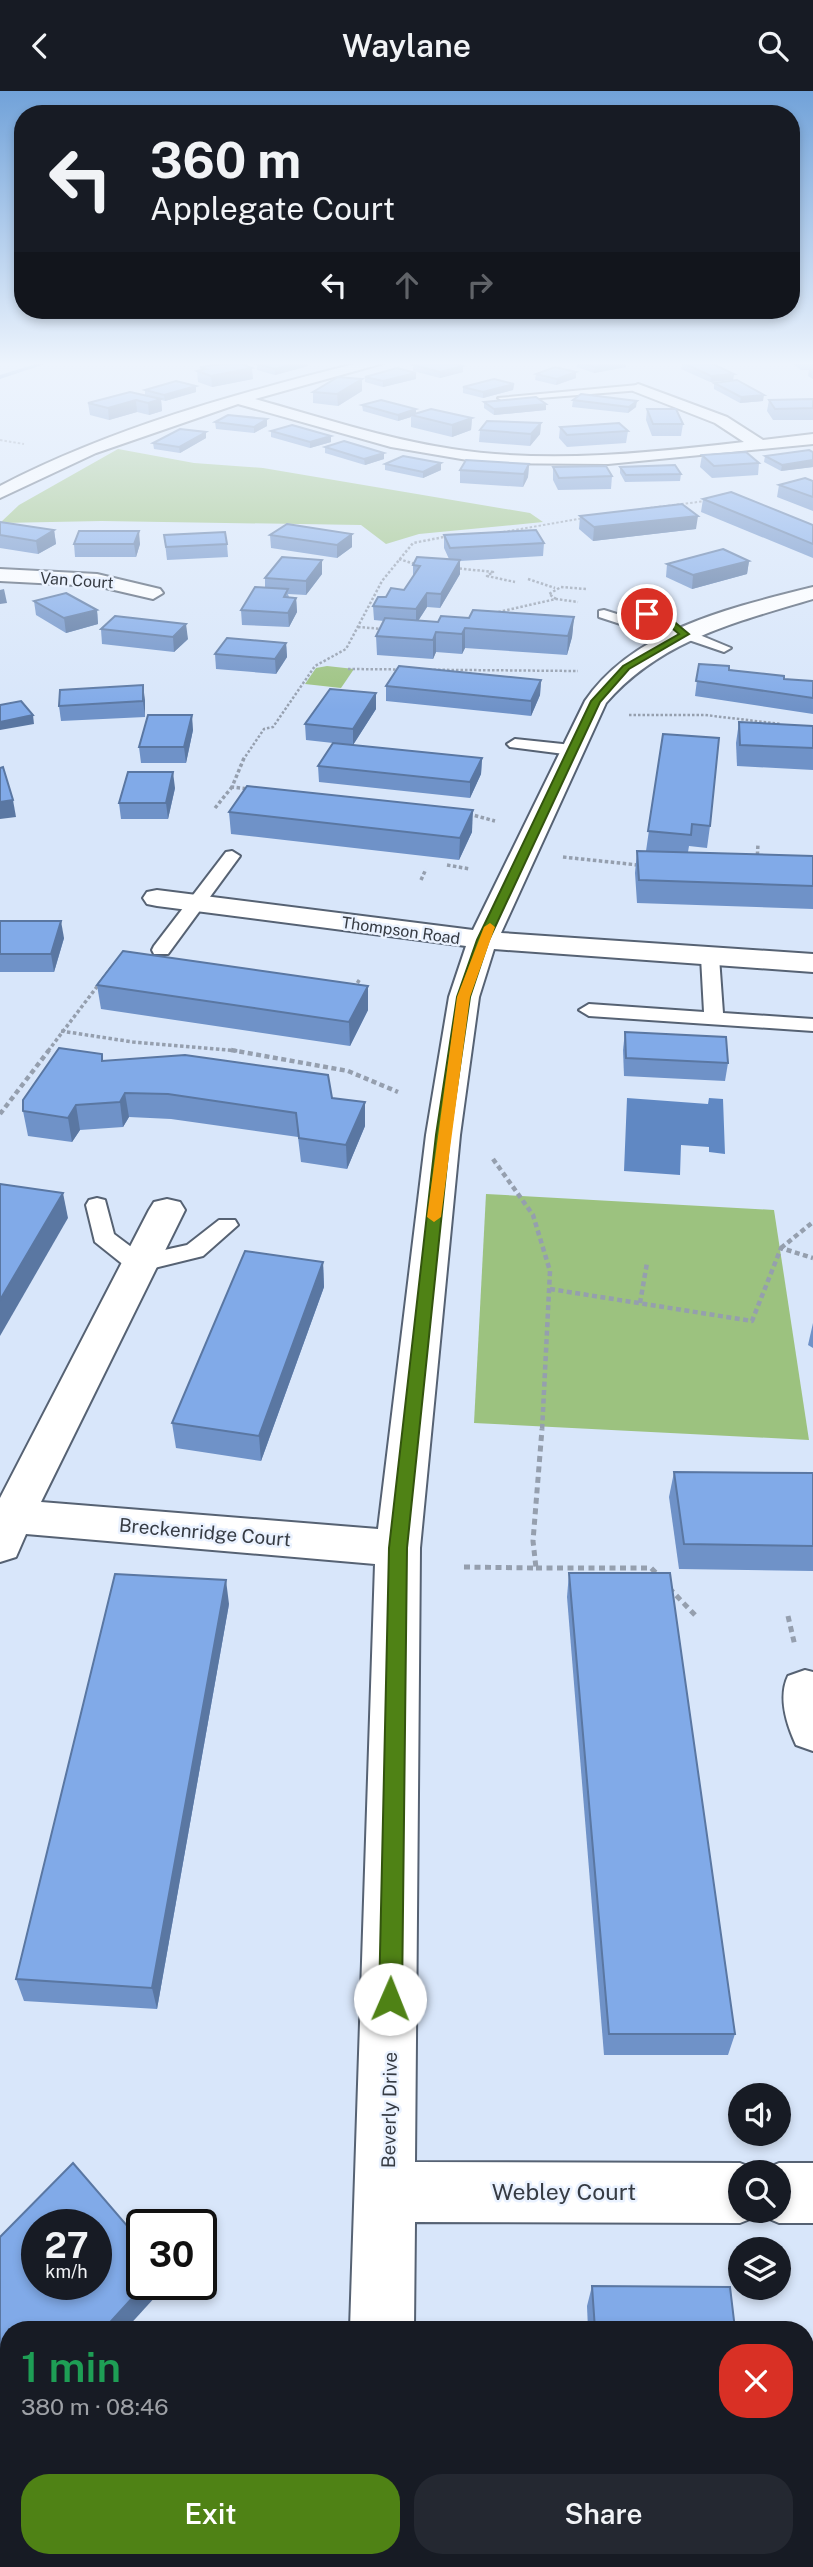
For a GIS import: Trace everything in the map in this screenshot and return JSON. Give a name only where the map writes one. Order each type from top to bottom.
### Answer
[{"type":"street","points":[[0,493],[30,479]]},
{"type":"street","name":"Van Court","points":[[0,575],[97,580],[153,593]]},
{"type":"street","name":"Beverly Drive","points":[[382,2321],[398,1548],[443,1135],[464,997],[483,940],[572,750],[596,701],[607,686],[650,651],[700,626],[813,593]]},
{"type":"street","name":"Thompson Road","points":[[157,898],[483,940],[813,963]]},
{"type":"street","name":"Breckenridge Court","points":[[167,1210],[6,1530],[398,1548]]},
{"type":"street","name":"Webley Court","points":[[387,2192],[728,2193]]},
{"type":"street","points":[[791,2193],[813,2193]]},
{"type":"lane","points":[[625,606],[669,622],[685,634]]},
{"type":"lane","points":[[604,614],[650,629],[685,634],[724,648]]},
{"type":"lane","points":[[515,744],[572,750]]},
{"type":"lane","points":[[161,950],[232,856]]},
{"type":"lane","points":[[710,957],[714,1019]]},
{"type":"lane","points":[[589,1010],[813,1025]]},
{"type":"lane","points":[[97,1205],[103,1237],[138,1265],[195,1251],[227,1225]]},
{"type":"path","points":[[640,509],[712,501]]},
{"type":"path","points":[[492,533],[590,517]]},
{"type":"path","points":[[215,808],[232,787],[240,765],[264,729],[273,727],[314,666],[346,649],[382,581],[399,559],[413,543],[452,536]]},
{"type":"path","points":[[399,559],[424,566]]},
{"type":"path","points":[[452,568],[494,572],[487,576],[516,582]]},
{"type":"path","points":[[528,579],[555,589],[575,587],[592,593]]},
{"type":"path","points":[[555,589],[549,594],[555,600]]},
{"type":"path","points":[[486,614],[522,609],[555,600],[586,600]]},
{"type":"path","points":[[358,627],[394,629]]},
{"type":"path","points":[[348,669],[579,671]]},
{"type":"path","points":[[626,715],[705,715],[782,724]]},
{"type":"path","points":[[232,787],[260,790]]},
{"type":"path","points":[[462,812],[495,821]]},
{"type":"path","points":[[756,867],[758,844]]},
{"type":"path","points":[[562,857],[651,866]]},
{"type":"path","points":[[447,866],[470,869]]},
{"type":"path","points":[[421,880],[426,869]]},
{"type":"path","points":[[0,1114],[61,1031],[118,962]]},
{"type":"path","points":[[352,991],[360,979]]},
{"type":"path","points":[[61,1031],[133,1042],[227,1049],[348,1071],[398,1092]]},
{"type":"path","points":[[493,1159],[533,1215],[550,1271],[549,1337],[533,1541],[536,1568]]},
{"type":"path","points":[[550,1289],[752,1321],[781,1248],[813,1222]]},
{"type":"path","points":[[781,1248],[813,1258]]},
{"type":"path","points":[[640,1303],[647,1263]]},
{"type":"path","points":[[464,1567],[651,1567],[695,1615]]},
{"type":"green space","points":[[66,479],[326,479],[530,513],[543,522],[419,534],[386,544],[361,525],[102,521],[0,523],[19,505]]},
{"type":"green space","points":[[327,666],[354,669],[341,688],[305,684],[316,668]]},
{"type":"green space","points":[[486,1194],[774,1210],[809,1440],[474,1423]]},
{"type":"water","points":[[627,1098],[708,1104],[709,1098],[723,1099],[725,1154],[709,1152],[709,1147],[681,1145],[680,1175],[624,1171]]},
{"type":"building","points":[[806,479],[813,481],[813,497],[779,485]]},
{"type":"building","points":[[731,492],[813,525],[813,544],[703,499]]},
{"type":"building","points":[[682,504],[698,516],[594,527],[580,516]]},
{"type":"building","points":[[0,522],[54,530],[36,541],[0,535]]},
{"type":"building","points":[[287,524],[352,534],[337,545],[270,535]]},
{"type":"building","points":[[536,530],[544,543],[450,548],[444,535]]},
{"type":"building","points":[[79,531],[139,531],[134,544],[74,544]]},
{"type":"building","points":[[225,532],[227,544],[166,547],[164,535]]},
{"type":"building","points":[[723,549],[749,561],[693,575],[667,564]]},
{"type":"building","points":[[282,557],[322,560],[306,581],[265,578]]},
{"type":"building","points":[[417,557],[460,560],[441,594],[427,593],[416,609],[373,606],[378,597],[386,597],[391,588],[404,590],[420,566],[413,565]]},
{"type":"building","points":[[255,587],[288,589],[284,597],[296,598],[288,613],[241,610]]},
{"type":"building","points":[[66,593],[97,610],[64,618],[34,601]]},
{"type":"building","points":[[473,610],[574,617],[568,636],[465,628],[462,634],[436,632],[433,640],[376,636],[385,618],[438,622],[441,616],[469,618]]},
{"type":"building","points":[[115,616],[186,624],[173,637],[101,629]]},
{"type":"building","points":[[227,638],[286,643],[275,659],[215,654]]},
{"type":"building","points":[[699,664],[729,666],[729,670],[813,681],[813,698],[696,681]]},
{"type":"building","points":[[399,666],[541,680],[531,701],[386,686]]},
{"type":"building","points":[[143,685],[143,701],[59,706],[60,690]]},
{"type":"building","points":[[330,689],[376,693],[353,729],[305,724]]},
{"type":"building","points":[[21,701],[33,715],[0,722],[0,705]]},
{"type":"building","points":[[148,715],[192,715],[184,747],[139,747]]},
{"type":"building","points":[[739,722],[813,726],[813,748],[740,745]]},
{"type":"building","points":[[663,734],[719,738],[710,826],[692,824],[691,835],[648,831]]},
{"type":"building","points":[[333,743],[482,758],[470,782],[318,766]]},
{"type":"building","points":[[3,767],[13,800],[0,802],[0,768]]},
{"type":"building","points":[[128,772],[173,772],[166,803],[119,803]]},
{"type":"building","points":[[247,786],[473,810],[460,838],[229,812]]},
{"type":"building","points":[[637,851],[813,856],[813,886],[639,880]]},
{"type":"building","points":[[0,921],[61,921],[51,954],[0,954]]},
{"type":"building","points":[[123,951],[368,986],[349,1022],[97,985]]},
{"type":"building","points":[[625,1032],[726,1037],[728,1063],[626,1058]]},
{"type":"building","points":[[59,1048],[102,1054],[102,1061],[185,1055],[328,1075],[332,1098],[365,1102],[346,1145],[299,1138],[296,1113],[168,1094],[125,1093],[120,1102],[76,1105],[68,1118],[23,1111],[23,1100]]},
{"type":"building","points":[[0,1184],[63,1193],[0,1300]]},
{"type":"building","points":[[245,1251],[323,1262],[259,1436],[172,1423]]},
{"type":"building","points":[[674,1472],[813,1473],[813,1546],[684,1544]]},
{"type":"building","points":[[569,1573],[670,1573],[735,2034],[609,2034]]},
{"type":"building","points":[[115,1574],[226,1580],[152,1988],[16,1979]]},
{"type":"building","points":[[73,2163],[126,2224],[126,2300],[130,2300],[111,2321],[0,2321],[0,2237],[21,2216],[21,2300],[112,2300],[112,2209],[28,2209]]},
{"type":"building","points":[[592,2286],[728,2287],[728,2300],[732,2300],[734,2321],[594,2321]]},
{"type":"slow traffic","points":[[434,1217],[443,1135],[464,997],[490,927]]},
{"type":"route","points":[[390,1999],[398,1548],[443,1135],[464,997],[483,940],[596,701],[626,667],[650,651],[685,634],[669,622],[647,614]]}]
